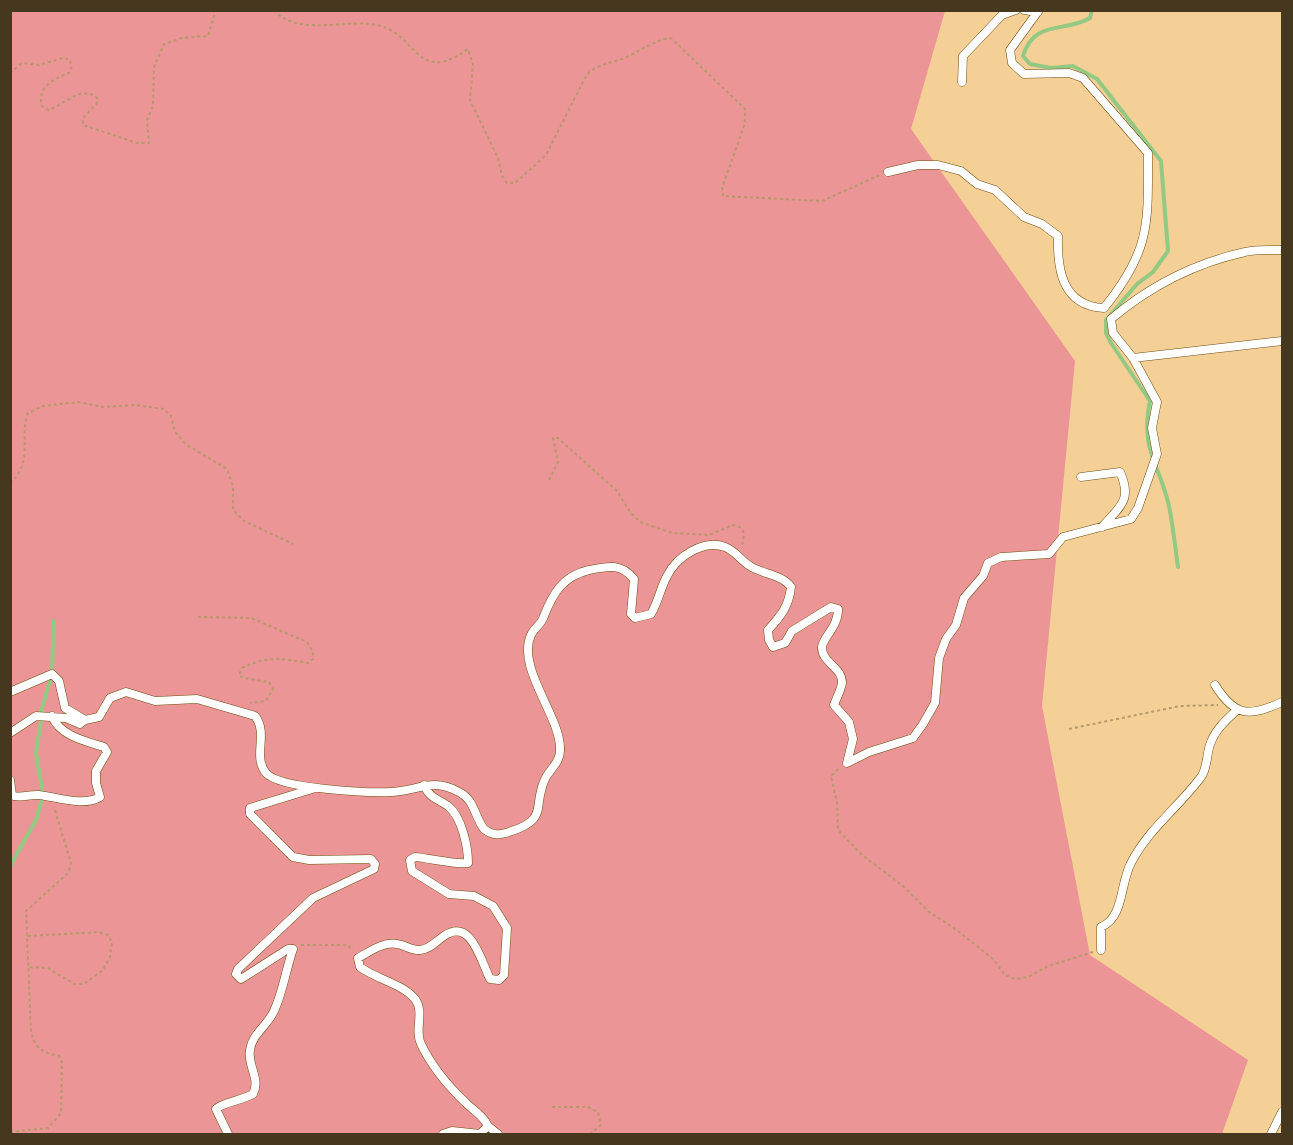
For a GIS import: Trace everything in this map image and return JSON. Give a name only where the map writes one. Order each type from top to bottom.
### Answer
[{"type":"lane","points":[[962,82],[963,56],[1002,15],[1016,10]]},
{"type":"lane","points":[[1024,10],[1039,11]]},
{"type":"lane","points":[[1039,11],[1010,50],[1012,63],[1024,74],[1069,73],[1083,78],[1148,153],[1148,218],[1144,240],[1121,287],[1104,308]]},
{"type":"lane","points":[[847,763],[869,752],[913,738],[923,724],[934,703],[939,658],[946,639],[956,625],[964,598],[983,576],[988,563],[1001,557],[1049,554],[1063,537],[1131,519],[1138,508],[1157,454],[1152,429],[1157,402],[1133,358],[1113,333],[1111,319],[1104,308],[1083,303],[1072,294],[1061,279],[1057,260],[1058,236],[1042,224],[1024,217],[995,190],[977,184],[961,171],[938,165],[918,165],[888,172]]},
{"type":"lane","points":[[1111,319],[1130,303],[1174,276],[1246,251],[1282,250]]},
{"type":"lane","points":[[1133,358],[1282,341]]},
{"type":"lane","points":[[1082,477],[1120,472],[1125,482],[1122,508],[1102,527]]},
{"type":"lane","points":[[228,1134],[216,1109],[219,1104],[241,1101],[253,1094],[256,1089],[250,1049],[253,1040],[274,1013],[292,949],[288,949],[241,979],[236,974],[238,969],[313,898],[374,869],[375,864],[371,859],[309,860],[293,857],[250,814],[250,808],[312,789],[393,792],[434,783],[460,792],[474,805],[479,823],[489,833],[498,835],[526,826],[538,814],[546,777],[558,760],[560,748],[551,714],[534,676],[530,657],[530,636],[544,619],[547,604],[559,585],[588,570],[618,566],[627,570],[634,579],[631,614],[635,618],[651,614],[667,576],[675,564],[695,549],[708,544],[724,547],[741,556],[757,571],[788,582],[791,587],[790,601],[782,616],[768,630],[769,640],[773,647],[785,643],[792,631],[831,607],[838,609],[838,619],[822,644],[822,652],[841,676],[842,685],[834,705],[849,722],[853,739],[847,763]]},
{"type":"lane","points":[[10,692],[52,674],[59,681],[65,708],[85,720]]},
{"type":"lane","points":[[1215,685],[1227,704],[1237,710],[1254,712],[1282,702]]},
{"type":"lane","points":[[10,733],[36,716],[52,716],[80,724],[85,720],[99,717],[110,698],[126,692],[155,701],[197,699],[255,716],[260,722],[262,733],[259,751],[266,773],[271,778],[312,789]]},
{"type":"lane","points":[[1101,950],[1101,927],[1108,925],[1116,914],[1123,882],[1131,863],[1161,819],[1202,776],[1210,743],[1220,726],[1237,710]]},
{"type":"lane","points":[[10,780],[11,795],[22,798],[38,795],[51,799],[98,799],[100,791],[96,783],[96,771],[107,752],[104,747],[79,739],[56,726],[52,716]]},
{"type":"lane","points":[[424,785],[429,796],[447,805],[456,814],[468,854],[468,863],[460,865],[447,860],[415,857],[410,861],[412,871],[449,894],[474,896],[493,906],[507,928],[504,975],[499,980],[490,979],[472,939],[465,933],[456,931],[446,934],[428,949],[416,951],[396,943],[390,944],[358,957],[360,967],[370,975],[407,992],[417,1000],[420,1012],[418,1026],[420,1041],[429,1059],[465,1102],[485,1118],[488,1126],[498,1134]]},
{"type":"lane","points":[[1271,1134],[1282,1112]]},
{"type":"lane","points":[[443,1134],[452,1131],[480,1134],[488,1126]]},
{"type":"path","points":[[10,73],[22,63],[39,65],[63,58],[69,59],[72,66],[69,73],[47,85],[42,91],[42,106],[48,110],[57,108],[69,98],[85,93],[93,94],[97,98],[97,103],[83,118],[83,125],[137,143],[148,143],[147,120],[153,106],[154,67],[164,44],[182,38],[208,36],[216,10]]},
{"type":"path","points":[[274,10],[297,25],[360,23],[382,27],[395,34],[413,53],[425,59],[446,62],[468,49],[473,65],[470,100],[498,158],[502,176],[507,183],[515,183],[546,155],[587,74],[596,66],[626,58],[660,39],[671,38],[745,109],[745,123],[722,189],[723,196],[740,199],[822,201],[869,178],[888,172]]},
{"type":"path","points":[[10,483],[16,478],[24,462],[27,436],[24,421],[28,413],[43,406],[78,402],[103,407],[135,405],[164,409],[171,416],[175,432],[187,445],[226,469],[233,486],[233,510],[243,521],[293,544]]},
{"type":"path","points":[[549,480],[558,462],[553,438],[558,438],[617,491],[630,512],[640,522],[672,533],[710,535],[733,525],[740,527],[744,533],[741,556]]},
{"type":"path","points":[[198,617],[251,618],[307,642],[313,652],[313,659],[308,663],[283,658],[261,659],[242,668],[239,675],[243,678],[269,682],[273,689],[266,700],[233,710]]},
{"type":"path","points":[[1069,729],[1180,706],[1227,704]]},
{"type":"path","points":[[847,763],[831,776],[837,802],[838,831],[862,855],[903,886],[928,911],[993,959],[1005,975],[1016,979],[1028,977],[1048,966],[1101,950]]},
{"type":"path","points":[[10,1132],[48,1128],[61,1113],[62,1063],[59,1056],[40,1052],[34,1044],[26,911],[69,872],[71,863],[61,824],[51,799]]},
{"type":"path","points":[[27,936],[99,932],[108,935],[112,942],[110,957],[103,970],[84,984],[74,984],[48,968],[29,967]]},
{"type":"path","points":[[292,949],[299,945],[348,945],[358,957]]},
{"type":"path","points":[[552,1107],[588,1107],[598,1112],[601,1125],[590,1134]]},
{"type":"shaded area","points":[[10,11],[945,11],[911,129],[1075,361],[1042,706],[1090,955],[1248,1060],[1222,1134],[11,1134]]},
{"type":"waterway","points":[[1092,10],[1090,18],[1042,32],[1028,44],[1023,56],[1030,64],[1051,68],[1073,66],[1097,79],[1161,161],[1168,251],[1153,272],[1137,284],[1106,320],[1106,333],[1150,401],[1147,432],[1149,445],[1169,506],[1178,567]]},
{"type":"waterway","points":[[52,668],[54,621]]},
{"type":"waterway","points":[[41,712],[50,680]]},
{"type":"waterway","points":[[41,720],[36,753],[42,789]]},
{"type":"waterway","points":[[10,866],[36,820],[42,799]]}]
